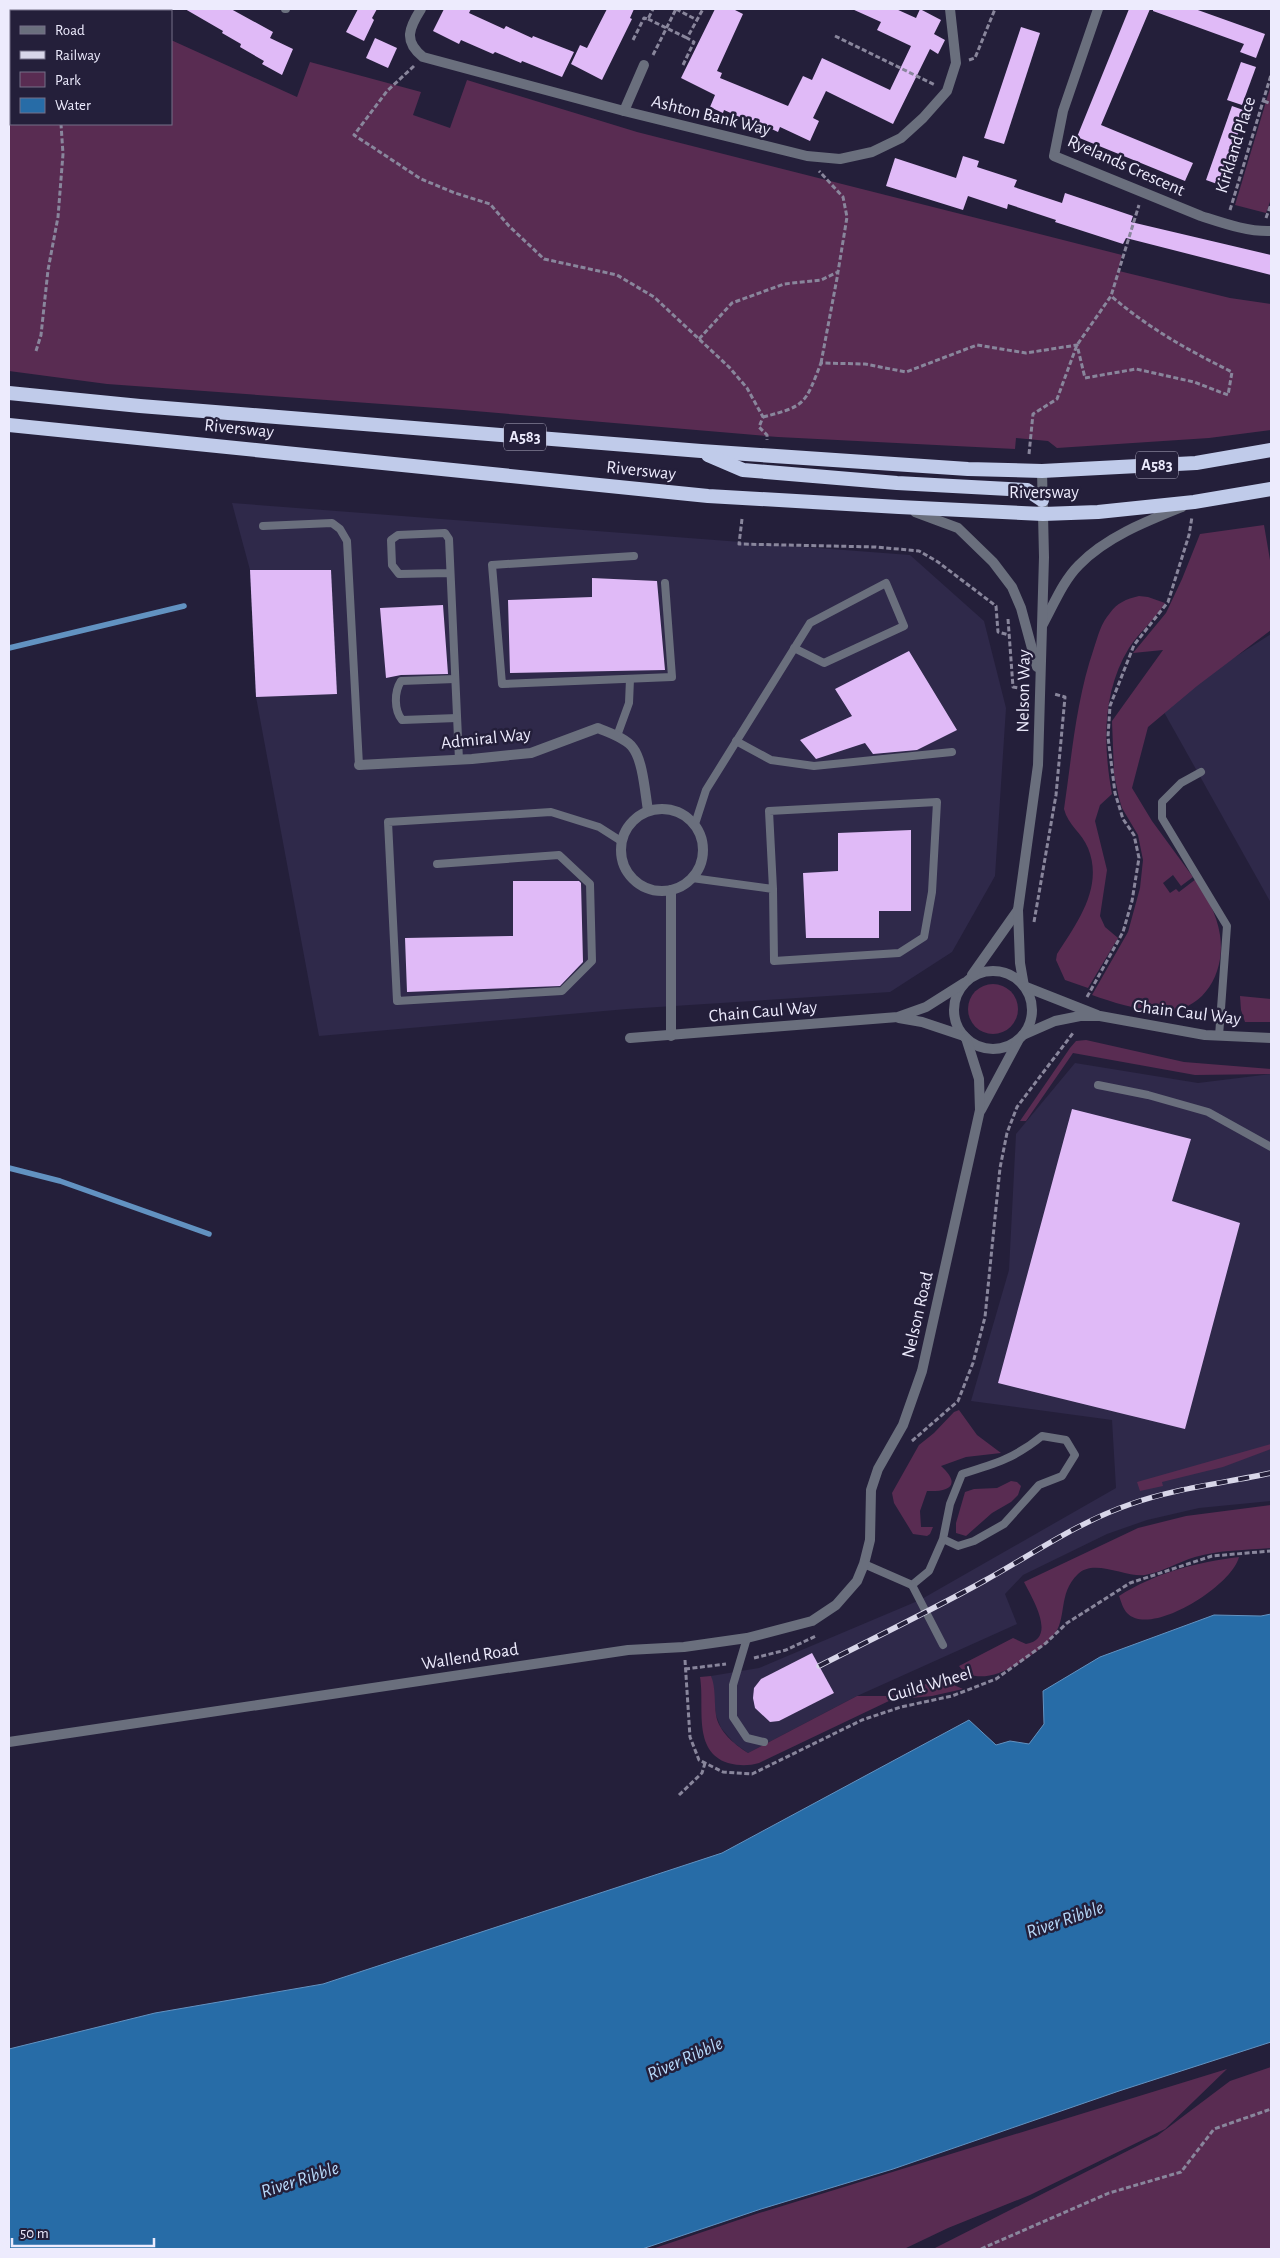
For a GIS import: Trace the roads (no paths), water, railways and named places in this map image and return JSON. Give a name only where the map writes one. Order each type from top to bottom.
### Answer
[{"type":"highway","name":"Riversway","points":[[9,393],[140,406],[701,451],[968,469],[1042,471],[1196,463],[1271,450]]},
{"type":"highway","name":"Riversway","points":[[9,425],[708,496],[899,507],[1042,507],[1120,510],[1194,502],[1271,489]]},
{"type":"highway","name":"A583","points":[[701,451],[743,470],[897,483],[1027,490],[1042,507]]},
{"type":"street","name":"Ashton Bank Way","points":[[421,9],[413,23],[409,36],[413,48],[423,57],[624,111],[807,156],[840,159],[872,152],[901,138],[923,118],[947,91],[956,63],[950,9]]},
{"type":"street","name":"Ryelands Crescent","points":[[1098,9],[1063,111],[1054,156],[1200,216],[1226,224],[1271,231]]},
{"type":"street","points":[[624,111],[644,65]]},
{"type":"street","name":"Nelson Way","points":[[1025,986],[1020,963],[1018,910],[1038,765],[1042,625],[1042,471]]},
{"type":"street","points":[[1042,625],[1062,588],[1078,566],[1096,551],[1148,521],[1194,502]]},
{"type":"street","points":[[899,507],[936,518],[958,528],[993,562],[1012,587],[1021,608],[1040,675]]},
{"type":"street","name":"Admiral Way","points":[[359,765],[459,760],[532,753],[598,728],[617,736],[633,747],[639,762],[648,810]]},
{"type":"street","points":[[664,808],[684,814],[695,824],[702,838],[704,853],[700,867],[692,878],[681,887],[659,891],[644,887],[632,879],[624,867],[620,856],[621,841],[630,823],[648,810],[664,808]]},
{"type":"street","points":[[671,890],[671,1036]]},
{"type":"street","name":"Nelson Way","points":[[966,981],[986,958],[1018,910]]},
{"type":"street","points":[[991,970],[1004,972],[1015,977],[1025,986],[1031,999],[1033,1012],[1030,1025],[1021,1038],[998,1049],[975,1045],[965,1037],[957,1027],[954,1004],[958,992],[966,981],[979,973],[991,970]]},
{"type":"street","name":"Chain Caul Way","points":[[630,1038],[898,1017],[926,1007],[966,981]]},
{"type":"street","name":"Chain Caul Way","points":[[1025,986],[1100,1016]]},
{"type":"street","name":"Chain Caul Way","points":[[1021,1038],[1054,1021],[1080,1016],[1100,1016],[1195,1034],[1271,1038]]},
{"type":"street","name":"Chain Caul Way","points":[[898,1017],[922,1022],[965,1037]]},
{"type":"street","name":"Nelson Road","points":[[870,1520],[871,1490],[878,1469],[903,1424],[922,1372],[980,1110],[979,1079],[965,1037]]},
{"type":"street","name":"Nelson Road","points":[[980,1110],[1021,1038]]},
{"type":"street","name":"Wallend Road","points":[[9,1742],[618,1651],[684,1647],[747,1638],[812,1621],[836,1605],[857,1581],[864,1564],[870,1540],[870,1520]]},
{"type":"lane","points":[[263,526],[332,523],[340,529],[347,541],[359,765]]},
{"type":"lane","points":[[450,573],[399,574],[392,564],[391,540],[398,535],[445,533],[448,539],[450,573],[456,680],[459,760]]},
{"type":"lane","points":[[634,556],[492,566],[502,684],[672,677],[665,582]]},
{"type":"lane","points":[[695,824],[706,790],[736,741],[794,648],[810,623],[886,584],[904,626],[824,663],[794,648]]},
{"type":"lane","points":[[617,736],[629,703],[630,678]]},
{"type":"lane","points":[[456,680],[401,681],[396,689],[396,697],[397,714],[402,720],[457,718]]},
{"type":"lane","points":[[736,741],[771,760],[814,766],[952,752]]},
{"type":"lane","points":[[1201,772],[1181,783],[1162,802],[1162,818],[1227,926],[1219,1036]]},
{"type":"lane","points":[[937,802],[932,892],[924,937],[899,953],[774,961],[773,889],[769,811],[937,802]]},
{"type":"lane","points":[[437,864],[559,855],[590,884],[592,961],[562,991],[397,1001],[388,822],[551,812],[599,827],[621,841]]},
{"type":"lane","points":[[692,878],[773,889]]},
{"type":"lane","points":[[1098,1085],[1148,1095],[1208,1112],[1271,1147]]},
{"type":"lane","points":[[912,1585],[929,1571],[943,1538],[950,1504],[962,1474],[996,1464],[1022,1452],[1042,1436],[1066,1440],[1075,1455],[1062,1476],[1039,1486],[1004,1524],[974,1541],[958,1546],[943,1538]]},
{"type":"lane","points":[[864,1564],[912,1585],[943,1645]]},
{"type":"lane","points":[[747,1638],[733,1685],[733,1717],[747,1738],[764,1742]]},
{"type":"water","name":"River Ribble","points":[[1271,1614],[1271,2042],[1119,2091],[893,2169],[761,2209],[642,2249],[9,2249],[9,2049],[155,2013],[323,1984],[722,1853],[969,1720],[996,1745],[1010,1741],[1029,1744],[1044,1724],[1043,1691],[1100,1657],[1214,1615],[1261,1616]]},
{"type":"waterway","points":[[9,648],[184,606]]},
{"type":"waterway","points":[[9,1168],[60,1181],[209,1234]]},
{"type":"railway","points":[[819,1666],[943,1603],[1074,1529],[1111,1511],[1148,1498],[1271,1473]]}]
